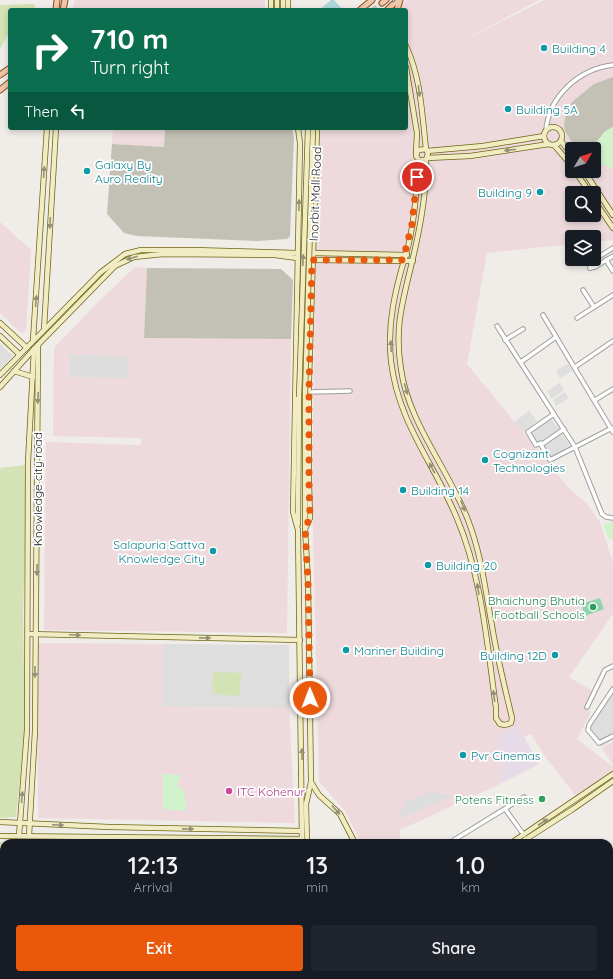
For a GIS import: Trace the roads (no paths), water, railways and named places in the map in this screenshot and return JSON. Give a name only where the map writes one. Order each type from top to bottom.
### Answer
[{"type":"main road","points":[[362,8],[372,0]]},
{"type":"main road","points":[[389,8],[399,0]]},
{"type":"main road","points":[[0,90],[8,84]]},
{"type":"street","points":[[408,55],[418,80],[427,159],[420,225],[413,259],[402,299],[398,346],[401,371],[411,408],[460,500],[469,522],[484,572],[492,627],[512,718],[512,722],[505,725],[500,724],[496,718],[496,708],[484,627],[473,566],[457,518],[436,474],[409,427],[396,391],[391,361],[390,322],[396,287],[403,260],[406,255],[412,224],[418,159],[416,153],[417,133],[408,79]]},
{"type":"street","points":[[565,159],[545,141],[544,136],[554,103],[573,81],[604,66],[613,65]]},
{"type":"street","points":[[546,130],[549,128],[557,128],[562,134],[561,141],[565,146]]},
{"type":"street","points":[[34,340],[47,130]]},
{"type":"street","points":[[44,329],[56,130]]},
{"type":"street","name":"Inorbit Mall Road","points":[[298,130],[300,143],[293,512],[298,530],[302,839]]},
{"type":"street","points":[[298,530],[299,397],[308,130]]},
{"type":"street","points":[[305,528],[304,397],[313,130]]},
{"type":"street","name":"Inorbit Mall Road","points":[[307,839],[306,804],[310,782],[308,581],[305,528],[310,518],[309,392],[312,253],[317,130]]},
{"type":"street","points":[[416,153],[420,149],[427,150],[483,146],[544,136]]},
{"type":"street","points":[[418,159],[422,161],[427,159],[470,156],[551,145],[561,141]]},
{"type":"street","points":[[589,178],[613,215]]},
{"type":"street","points":[[299,182],[315,184]]},
{"type":"street","points":[[601,210],[613,228]]},
{"type":"street","points":[[613,248],[592,261],[590,268],[613,256]]},
{"type":"street","points":[[0,375],[100,272],[125,254],[141,250],[297,255]]},
{"type":"street","points":[[0,387],[34,349],[94,287],[116,266],[124,261],[148,254],[260,253]]},
{"type":"street","points":[[312,253],[406,255],[413,259]]},
{"type":"street","points":[[312,260],[413,259]]},
{"type":"street","points":[[606,260],[613,271]]},
{"type":"street","points":[[37,279],[47,280]]},
{"type":"street","points":[[90,283],[94,287]]},
{"type":"street","points":[[583,290],[594,307]]},
{"type":"street","points":[[577,318],[613,295]]},
{"type":"street","points":[[543,316],[612,429],[550,460],[541,447],[541,444],[563,428]]},
{"type":"street","points":[[0,323],[26,347]]},
{"type":"street","points":[[496,326],[521,362],[575,447],[600,510],[606,517],[613,518]]},
{"type":"street","points":[[506,340],[523,329]]},
{"type":"street","points":[[0,336],[19,354]]},
{"type":"street","points":[[521,362],[556,337]]},
{"type":"street","points":[[575,367],[613,341]]},
{"type":"street","name":"Knowledge city road","points":[[29,836],[35,731],[38,345]]},
{"type":"street","name":"Knowledge city road","points":[[19,836],[27,730],[28,462],[34,349]]},
{"type":"street","points":[[296,354],[310,355]]},
{"type":"street","points":[[14,371],[33,377]]},
{"type":"street","points":[[595,400],[613,389]]},
{"type":"street","points":[[309,392],[350,391]]},
{"type":"street","points":[[554,414],[528,433],[537,446],[563,428]]},
{"type":"street","points":[[409,427],[418,422]]},
{"type":"street","points":[[484,627],[492,627]]},
{"type":"street","points":[[28,634],[300,640]]},
{"type":"street","points":[[588,707],[605,670],[613,666]]},
{"type":"street","points":[[613,689],[589,725],[588,730],[599,743],[613,736]]},
{"type":"street","points":[[523,839],[613,774]]},
{"type":"street","points":[[520,839],[573,809],[613,781]]},
{"type":"street","points":[[310,782],[315,790],[340,814],[353,839]]},
{"type":"street","points":[[455,839],[524,797]]},
{"type":"street","points":[[504,809],[526,836]]},
{"type":"street","points":[[0,822],[109,828],[302,831]]},
{"type":"street","points":[[0,836],[189,839]]},
{"type":"water","points":[[331,0],[334,0],[341,8],[321,8]]},
{"type":"tunnel","points":[[376,8],[382,3]]},
{"type":"place","name":"Building 4","points":[[544,48]]},
{"type":"place","name":"Building 5A","points":[[508,109]]},
{"type":"place","name":"Galaxy By Auro Reality","points":[[87,171]]},
{"type":"place","name":"Building 9","points":[[540,192]]},
{"type":"place","name":"Cognizant Technologies","points":[[485,460]]},
{"type":"place","name":"Building 14","points":[[403,490]]},
{"type":"place","name":"Salapuria Sattva Knowledge City","points":[[213,551]]},
{"type":"place","name":"Building 20","points":[[428,565]]},
{"type":"place","name":"Bhaichung Bhutia Football Schools","points":[[593,607]]},
{"type":"place","name":"Mariner Building","points":[[346,650]]},
{"type":"place","name":"Building 12D","points":[[555,655]]},
{"type":"place","name":"Pvr Cinemas","points":[[463,755]]},
{"type":"place","name":"ITC Kohenur","points":[[229,791]]},
{"type":"place","name":"Potens Fitness","points":[[542,799]]}]
